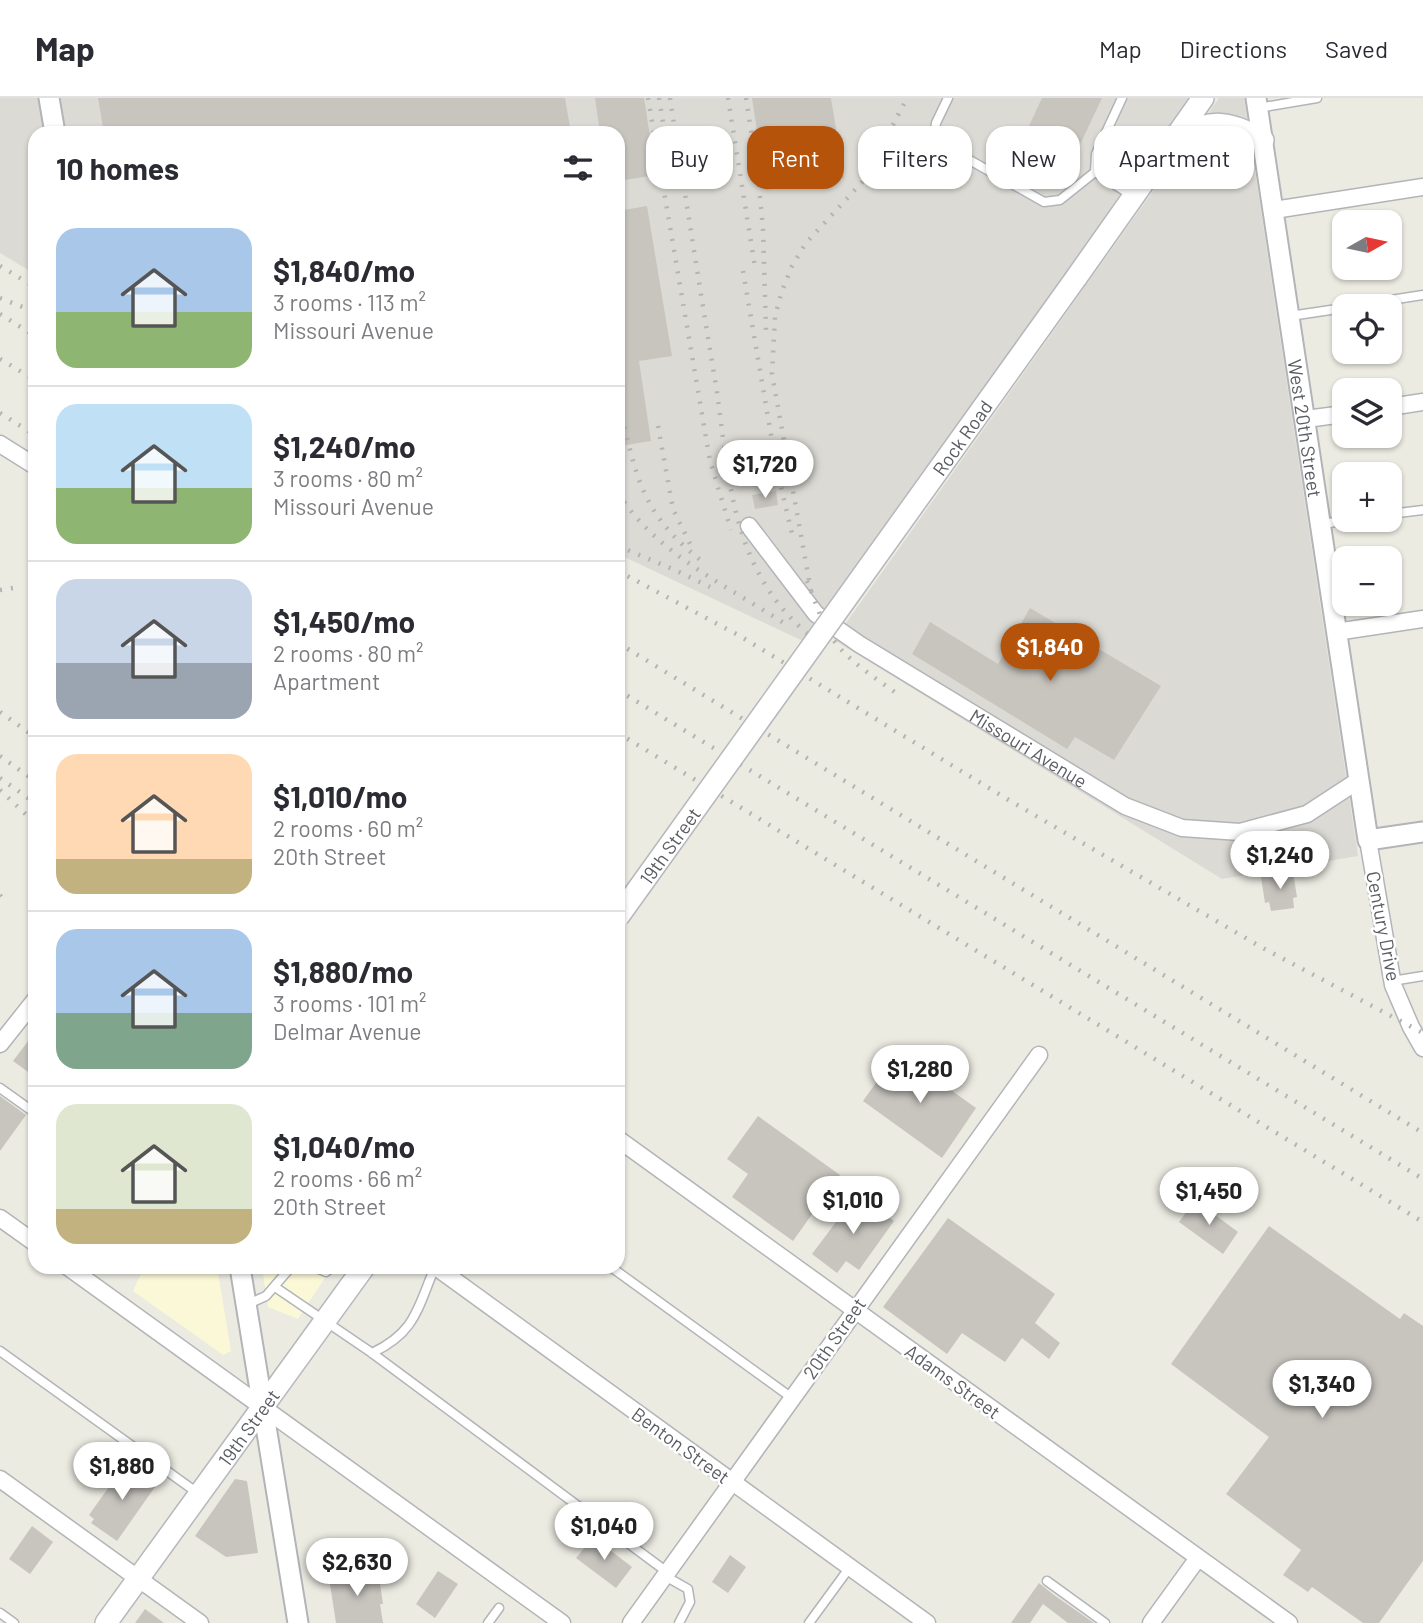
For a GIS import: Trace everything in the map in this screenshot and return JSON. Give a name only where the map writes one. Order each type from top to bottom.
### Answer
[{"type":"main road","name":"Rock Road","points":[[1183,126],[1203,98]]},
{"type":"main road","points":[[1200,126],[1221,123],[1232,126]]},
{"type":"main road","points":[[1254,136],[1263,140]]},
{"type":"main road","name":"Rock Road","points":[[720,777],[1138,189]]},
{"type":"main road","name":"19th Street","points":[[625,907],[720,777]]},
{"type":"main road","name":"19th Street","points":[[106,1623],[326,1320],[354,1274]]},
{"type":"street","points":[[49,98],[54,126]]},
{"type":"street","name":"West 20th Street","points":[[1257,103],[1368,840]]},
{"type":"street","points":[[1274,210],[1423,187]]},
{"type":"street","points":[[1402,405],[1423,402]]},
{"type":"street","points":[[1306,419],[1332,416]]},
{"type":"street","points":[[0,444],[28,462]]},
{"type":"street","name":"Missouri Avenue","points":[[749,526],[816,614],[1125,806],[1182,828],[1240,832],[1307,814],[1359,780]]},
{"type":"street","points":[[1336,632],[1423,619]]},
{"type":"street","points":[[1368,840],[1423,832]]},
{"type":"street","name":"Century Drive","points":[[1368,840],[1392,981],[1410,1027],[1423,1048]]},
{"type":"street","points":[[0,1044],[28,1009]]},
{"type":"street","name":"20th Street","points":[[631,1623],[1039,1055]]},
{"type":"street","name":"Adams Street","points":[[625,1145],[1289,1623]]},
{"type":"street","points":[[0,1218],[28,1238]]},
{"type":"street","points":[[78,1274],[562,1623]]},
{"type":"street","points":[[241,1274],[299,1623]]},
{"type":"street","name":"Benton Street","points":[[446,1274],[928,1623]]},
{"type":"street","points":[[0,1479],[200,1623]]},
{"type":"street","points":[[1152,1623],[1198,1558]]},
{"type":"lane","points":[[948,98],[936,123],[934,137],[1044,202],[1060,200],[1094,173]]},
{"type":"lane","points":[[1109,126],[1122,98]]},
{"type":"lane","points":[[1257,103],[1317,98]]},
{"type":"lane","points":[[1122,189],[1133,196]]},
{"type":"lane","points":[[1402,298],[1423,295]]},
{"type":"lane","points":[[1290,316],[1332,309]]},
{"type":"lane","points":[[1402,513],[1423,510]]},
{"type":"lane","points":[[1321,524],[1332,522]]},
{"type":"lane","points":[[1392,981],[1423,976]]},
{"type":"lane","points":[[0,1088],[28,1108]]},
{"type":"lane","points":[[246,1305],[266,1296],[285,1274]]},
{"type":"lane","points":[[372,1353],[392,1343],[411,1325],[433,1274]]},
{"type":"lane","points":[[621,1274],[792,1398]]},
{"type":"lane","points":[[275,1287],[372,1353],[688,1590],[690,1602],[679,1623]]},
{"type":"lane","points":[[0,1351],[199,1494]]},
{"type":"lane","points":[[809,1623],[850,1567]]},
{"type":"lane","points":[[1047,1581],[1105,1623]]},
{"type":"lane","points":[[488,1623],[499,1608]]},
{"type":"lane","points":[[0,1613],[14,1623]]},
{"type":"shaded area","points":[[0,98],[1190,98],[1170,126],[1094,126],[1094,189],[1125,189],[803,641],[625,557],[625,126],[28,126],[28,270],[0,253]]},
{"type":"shaded area","points":[[1219,98],[1244,98],[1248,126],[1199,126]]},
{"type":"shaded area","points":[[1254,164],[1358,856],[1222,879],[834,640],[1154,189],[1254,189]]},
{"type":"shaded area","points":[[141,1274],[218,1274],[231,1351],[223,1355],[133,1291]]},
{"type":"shaded area","points":[[263,1274],[327,1274],[298,1319],[268,1307]]},
{"type":"building","points":[[98,98],[565,98],[570,126],[103,126]]},
{"type":"building","points":[[595,98],[644,98],[648,126],[646,126],[646,177],[625,180],[625,126],[599,126]]},
{"type":"building","points":[[752,98],[831,98],[836,126],[756,126]]},
{"type":"building","points":[[1042,98],[1102,98],[1080,145],[1080,126],[1029,126]]},
{"type":"building","points":[[647,206],[672,356],[639,361],[651,441],[625,445],[625,210]]},
{"type":"building","points":[[776,491],[778,505],[755,509],[752,495]]},
{"type":"building","points":[[1030,608],[1161,686],[1114,760],[1075,737],[1067,749],[912,654],[930,622],[998,664]]},
{"type":"building","points":[[1293,872],[1297,897],[1293,898],[1294,908],[1271,911],[1269,902],[1265,903],[1261,877]]},
{"type":"building","points":[[28,1041],[28,1072],[13,1061]]},
{"type":"building","points":[[898,1052],[976,1108],[942,1158],[863,1101]]},
{"type":"building","points":[[0,1096],[26,1115],[0,1151]]},
{"type":"building","points":[[758,1116],[840,1175],[793,1241],[732,1197],[748,1174],[727,1159]]},
{"type":"building","points":[[857,1194],[894,1221],[859,1270],[846,1261],[837,1273],[812,1254]]},
{"type":"building","points":[[1195,1200],[1238,1232],[1223,1254],[1179,1222]]},
{"type":"building","points":[[948,1218],[1055,1294],[1035,1323],[1060,1343],[1049,1359],[1022,1338],[1005,1362],[962,1333],[947,1354],[883,1307]]},
{"type":"building","points":[[1269,1226],[1400,1319],[1404,1313],[1423,1326],[1423,1561],[1379,1623],[1363,1623],[1312,1587],[1308,1592],[1283,1575],[1301,1550],[1226,1494],[1269,1437],[1171,1364]]},
{"type":"building","points":[[132,1466],[157,1484],[117,1541],[91,1523],[94,1519],[89,1515],[123,1467],[128,1471]]},
{"type":"building","points":[[235,1479],[247,1481],[258,1553],[226,1557],[195,1536]]},
{"type":"building","points":[[32,1526],[53,1542],[30,1574],[9,1559]]},
{"type":"building","points":[[593,1537],[632,1567],[616,1588],[576,1558]]},
{"type":"building","points":[[730,1555],[746,1567],[728,1593],[712,1582]]},
{"type":"building","points":[[378,1570],[383,1623],[336,1623],[329,1578]]},
{"type":"building","points":[[438,1571],[458,1584],[435,1618],[416,1604]]},
{"type":"building","points":[[1039,1583],[1094,1623],[1068,1623],[1043,1604],[1030,1623],[1011,1623]]},
{"type":"building","points":[[145,1609],[164,1623],[135,1623]]},
{"type":"railway","points":[[648,98],[710,461],[731,530]]},
{"type":"railway","points":[[659,98],[664,126]]},
{"type":"railway","points":[[670,98],[728,476],[738,520],[753,562],[776,601],[804,631],[827,650]]},
{"type":"railway","points":[[728,98],[755,267]]},
{"type":"railway","points":[[746,98],[763,229],[766,331]]},
{"type":"railway","points":[[811,591],[772,374],[775,316],[792,266],[806,243],[864,180],[907,98]]},
{"type":"railway","points":[[0,266],[28,283]]},
{"type":"railway","points":[[743,271],[777,470],[793,538]]},
{"type":"railway","points":[[0,298],[28,309]]},
{"type":"railway","points":[[0,314],[28,332]]},
{"type":"railway","points":[[0,359],[28,376]]},
{"type":"railway","points":[[0,413],[28,431]]},
{"type":"railway","points":[[658,426],[673,509],[691,546]]},
{"type":"railway","points":[[625,427],[636,469],[650,504],[672,533],[704,563]]},
{"type":"railway","points":[[625,503],[634,515],[674,552],[790,627]]},
{"type":"railway","points":[[625,549],[710,587]]},
{"type":"railway","points":[[625,575],[740,636],[1007,799],[1261,947],[1423,1033]]},
{"type":"railway","points":[[807,581],[825,625],[838,646],[896,693]]},
{"type":"railway","points":[[0,590],[20,587]]},
{"type":"railway","points":[[625,647],[1423,1133]]},
{"type":"railway","points":[[625,694],[1423,1179]]},
{"type":"railway","points":[[0,712],[28,732]]},
{"type":"railway","points":[[625,737],[1423,1222]]},
{"type":"railway","points":[[0,756],[28,776]]},
{"type":"railway","points":[[0,778],[28,798]]},
{"type":"railway","points":[[0,790],[28,816]]},
{"type":"railway","points":[[0,895],[5,902]]}]
